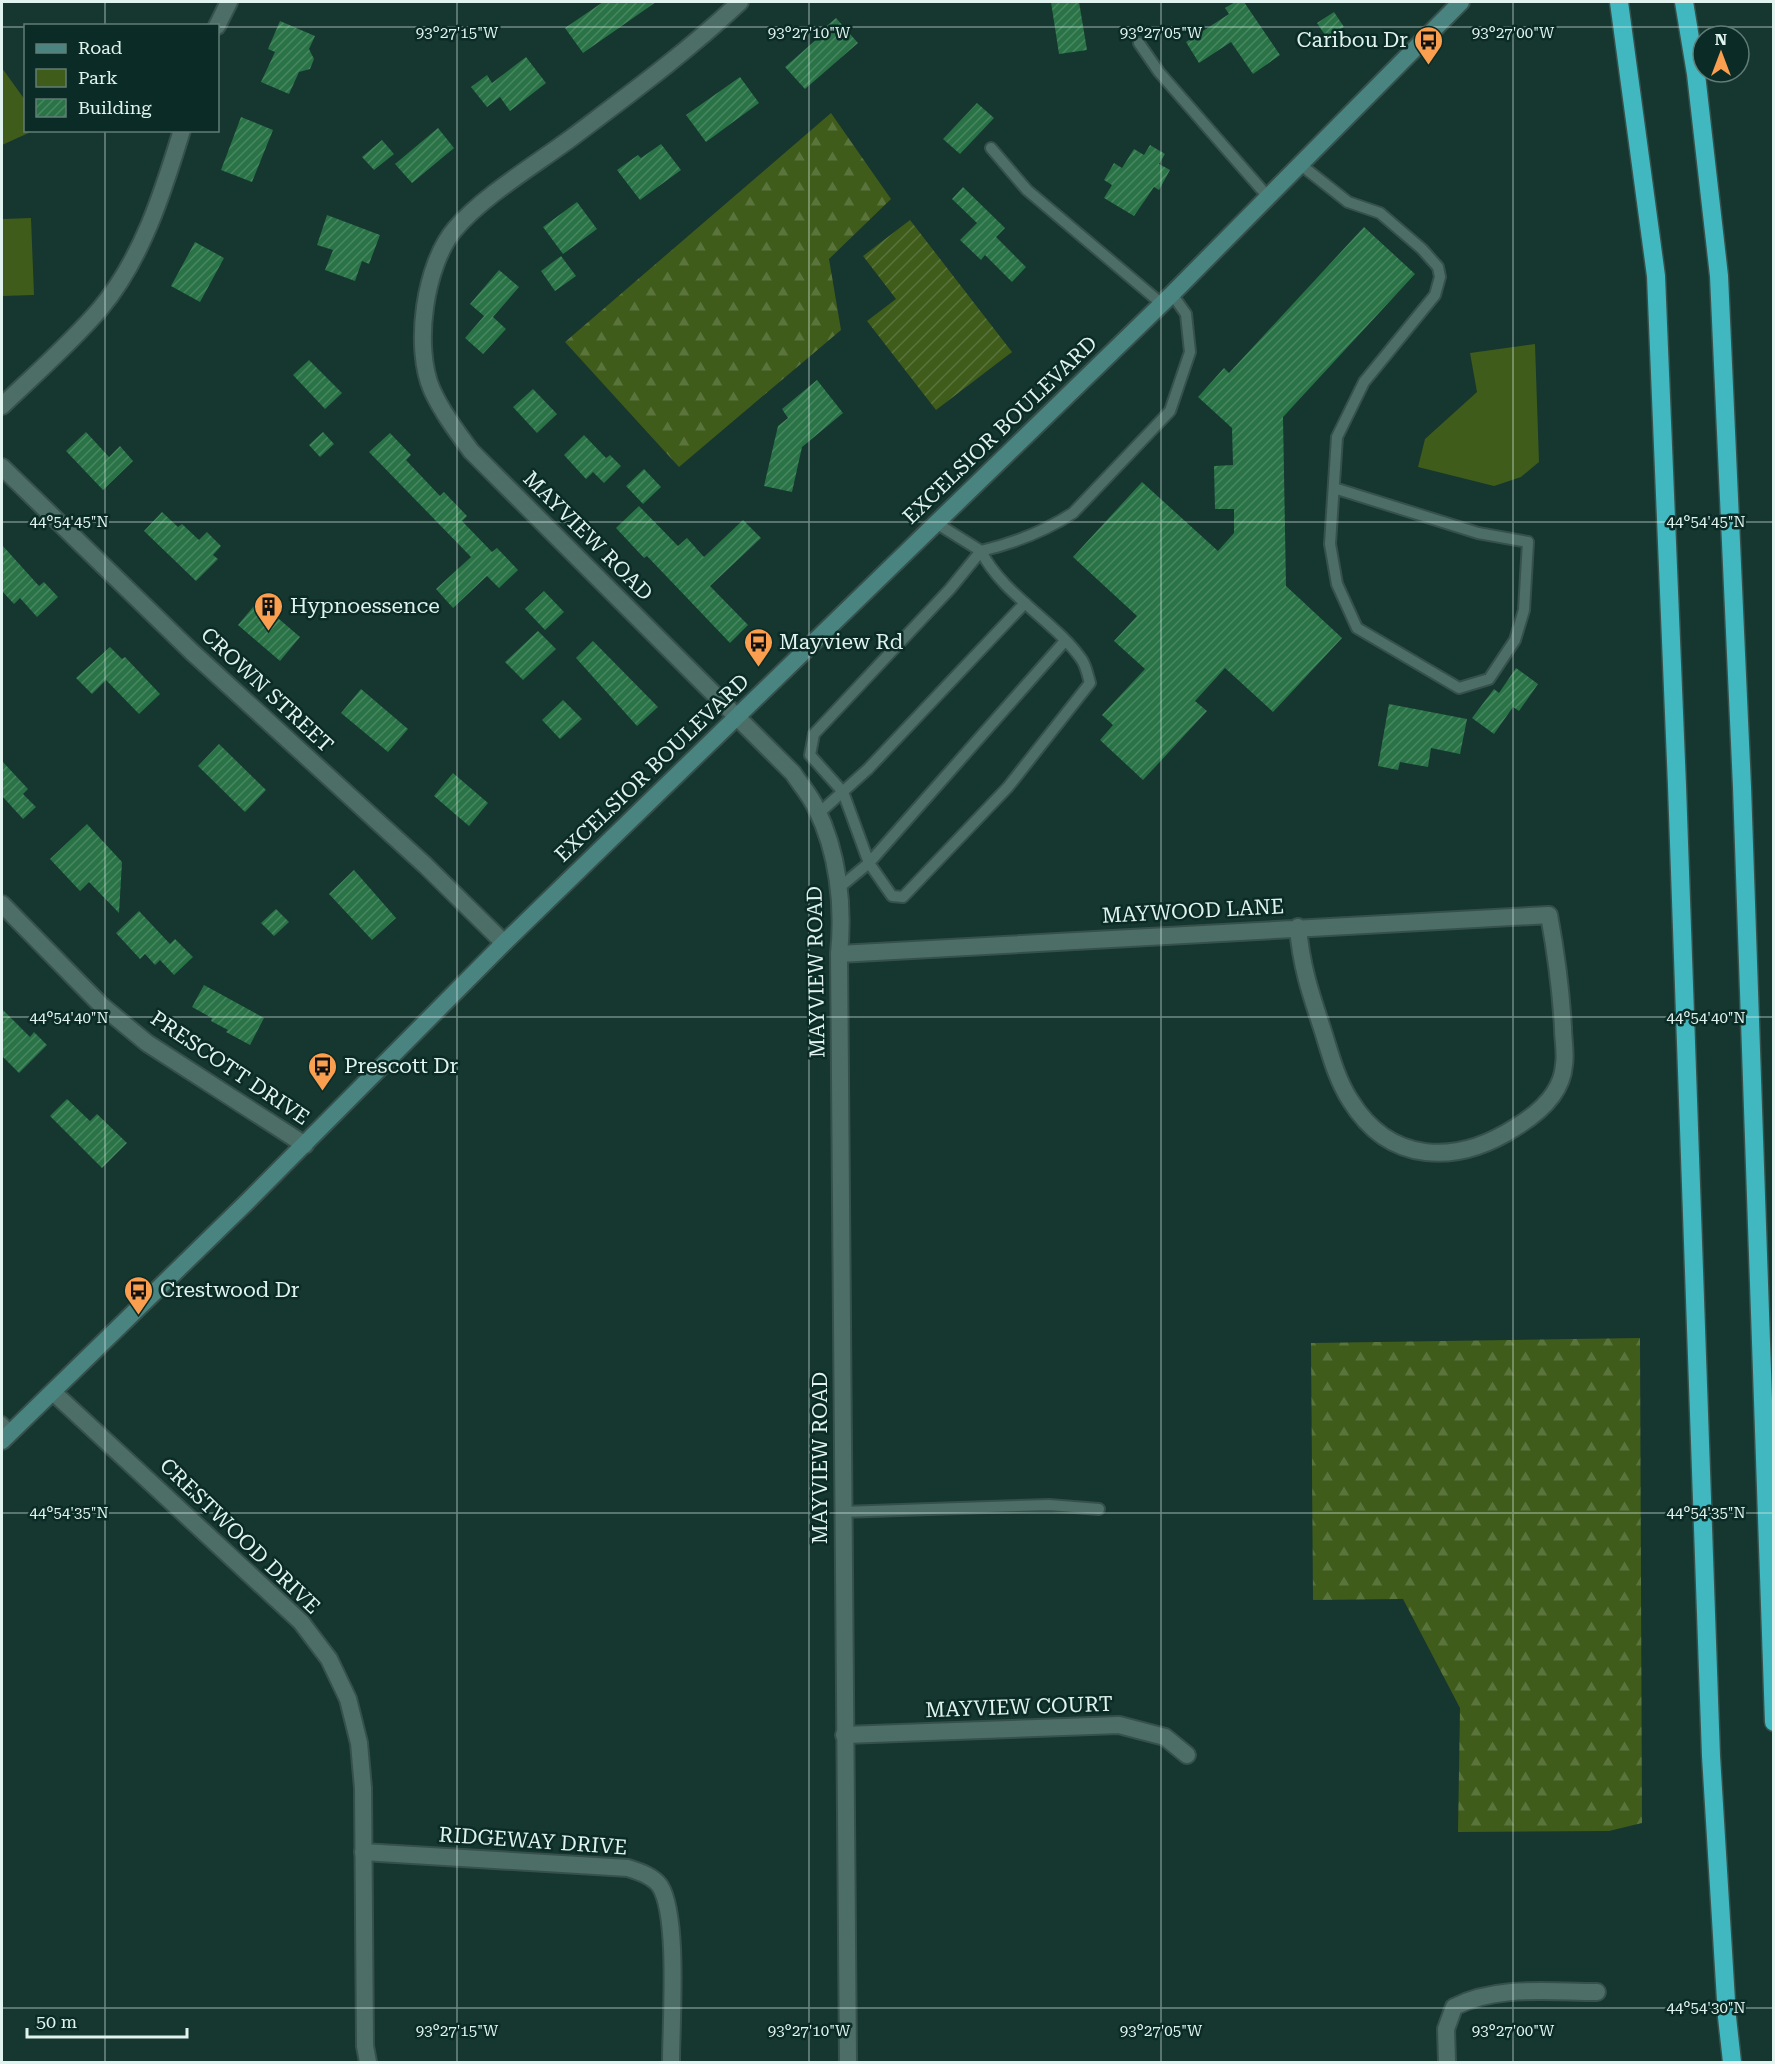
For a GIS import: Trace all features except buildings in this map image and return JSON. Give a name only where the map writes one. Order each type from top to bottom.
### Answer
[{"type":"highway","points":[[1619,2],[1630,72],[1656,287],[1678,810],[1712,1756],[1732,2062]]},
{"type":"highway","points":[[1684,2],[1719,276],[1742,787],[1773,1722]]},
{"type":"main road","name":"EXCELSIOR BOULEVARD","points":[[5,1432],[53,1392],[305,1145],[504,943],[1167,299],[1461,2]]},
{"type":"street","points":[[218,24],[229,2]]},
{"type":"street","name":"MAYVIEW ROAD","points":[[740,2],[668,66],[491,197],[455,229],[442,250],[432,276],[423,331],[424,362],[431,389],[471,452],[793,773],[818,814],[829,843],[840,887],[842,928],[839,954],[842,1512],[848,2062]]},
{"type":"street","points":[[2,406],[83,328],[122,278],[149,222],[181,132]]},
{"type":"street","name":"CROWN STREET","points":[[2,467],[192,652],[425,865],[504,943]]},
{"type":"street","name":"PRESCOTT DRIVE","points":[[2,904],[101,1005],[147,1043],[305,1145]]},
{"type":"street","name":"MAYWOOD LANE","points":[[839,954],[1298,927],[1549,915],[1562,1006],[1564,1066],[1557,1087],[1545,1106],[1503,1136],[1476,1149],[1428,1154],[1405,1146],[1382,1134],[1362,1117],[1338,1078],[1301,965],[1298,927]]},
{"type":"street","name":"CRESTWOOD DRIVE","points":[[53,1392],[301,1622],[328,1659],[348,1699],[359,1743],[363,1788],[365,2046],[368,2062]]},
{"type":"street","name":"MAYVIEW COURT","points":[[844,1735],[1119,1725],[1165,1737],[1187,1755]]},
{"type":"street","name":"RIDGEWAY DRIVE","points":[[363,1852],[628,1868],[646,1874],[659,1884],[671,1918],[671,2062]]},
{"type":"street","points":[[1447,2062],[1446,2029],[1454,2007],[1472,1997],[1494,1993],[1597,1992]]},
{"type":"lane","points":[[1139,43],[1159,72],[1269,198]]},
{"type":"lane","points":[[936,524],[981,551],[989,567],[1083,662],[1090,682],[1008,787],[903,897],[892,896],[869,863],[843,792],[810,755],[814,734],[950,590],[981,551],[1013,543],[1055,525],[1073,513],[1170,411],[1190,352],[1186,314],[1027,190],[991,148]]},
{"type":"lane","points":[[1301,165],[1348,202],[1380,213],[1422,249],[1438,267],[1440,277],[1436,294],[1359,391],[1337,437],[1330,544],[1337,584],[1357,628],[1459,688],[1489,679],[1515,640],[1524,610],[1528,542],[1478,533],[1334,488]]},
{"type":"lane","points":[[818,814],[843,792],[1025,603]]},
{"type":"lane","points":[[840,887],[869,863],[1064,642]]},
{"type":"lane","points":[[842,1512],[1049,1505],[1100,1509]]},
{"type":"green space","points":[[2,68],[24,99],[24,132],[31,132],[2,145]]},
{"type":"green space","points":[[831,113],[891,199],[829,259],[841,330],[679,467],[565,342]]},
{"type":"green space","points":[[31,218],[34,295],[2,296],[2,219]]},
{"type":"green space","points":[[910,220],[1012,352],[936,410],[867,321],[896,299],[863,256]]},
{"type":"green space","points":[[1535,344],[1539,462],[1521,477],[1494,486],[1418,467],[1425,439],[1477,392],[1470,353]]},
{"type":"green space","points":[[1640,1338],[1642,1823],[1609,1831],[1458,1832],[1460,1708],[1403,1599],[1313,1600],[1311,1343]]},
{"type":"place","name":"Caribou Dr","points":[[1429,66]]},
{"type":"place","name":"Hypnoessence","points":[[269,632]]},
{"type":"place","name":"Mayview Rd","points":[[758,668]]},
{"type":"place","name":"Prescott Dr","points":[[323,1092]]},
{"type":"place","name":"Crestwood Dr","points":[[139,1316]]}]
